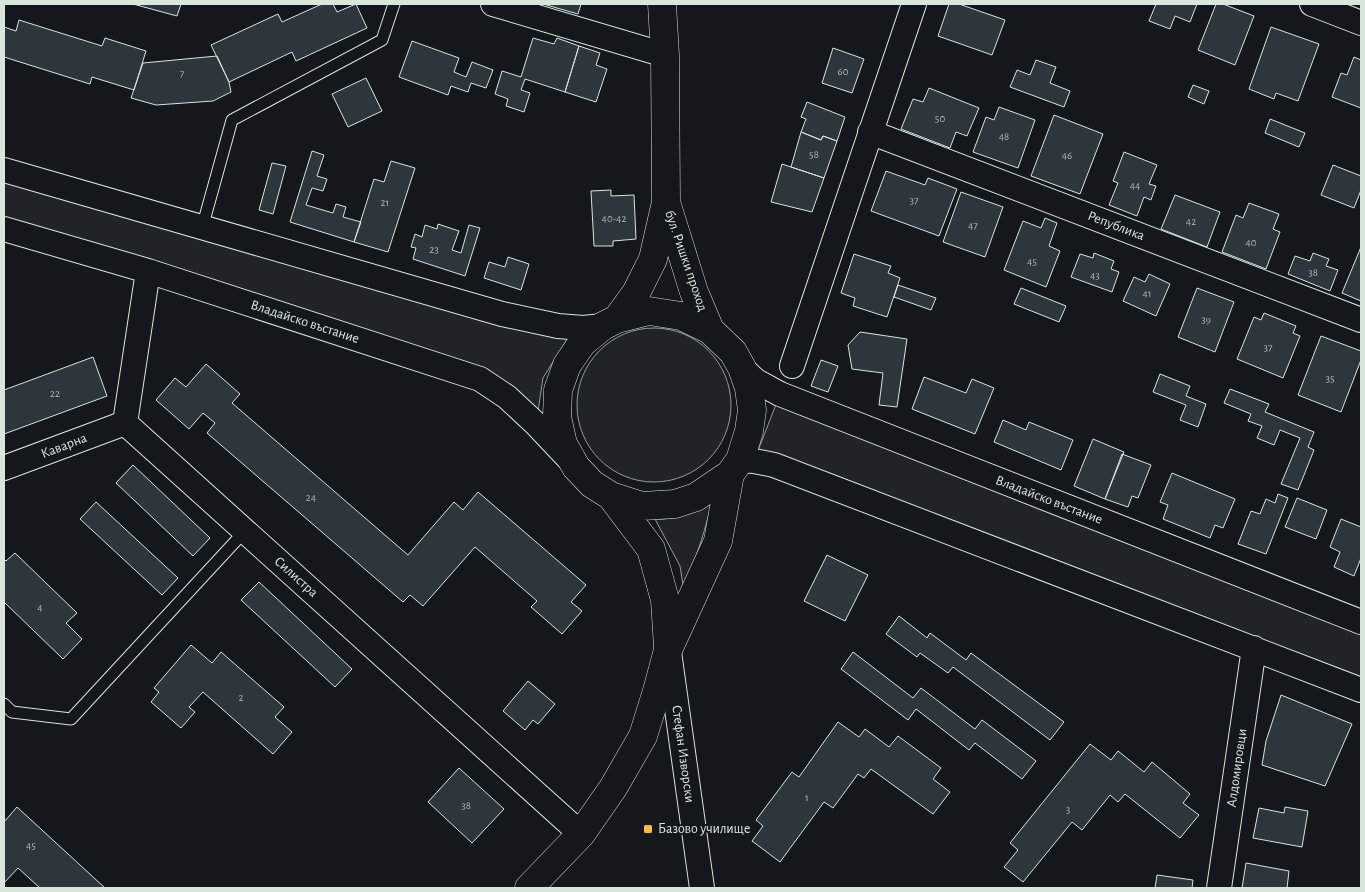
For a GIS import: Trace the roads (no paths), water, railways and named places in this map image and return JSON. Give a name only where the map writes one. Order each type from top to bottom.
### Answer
[{"type":"main road","name":"бул. Ришки проход","points":[[662,4],[665,55],[666,202],[653,259],[636,293],[610,322],[582,343],[567,365],[558,390],[557,417],[563,444],[576,467],[592,484],[611,496],[651,549],[665,600],[668,650]]},
{"type":"main road","name":"бул. Ришки проход","points":[[529,888],[581,834],[614,788],[643,736],[658,692],[668,650],[718,541],[735,467],[749,431],[752,410],[749,388],[742,368],[733,352],[710,330],[694,292],[666,202]]},
{"type":"main road","points":[[610,322],[649,312],[681,316],[710,330]]},
{"type":"main road","points":[[611,496],[642,506],[675,504],[696,497],[735,467]]},
{"type":"street","points":[[494,4],[665,55]]},
{"type":"street","points":[[792,366],[914,4]]},
{"type":"street","points":[[1312,4],[1361,23]]},
{"type":"street","name":"Република","points":[[870,132],[1361,320]]},
{"type":"street","points":[[4,170],[502,314],[558,326],[583,328],[610,322]]},
{"type":"street","name":"Владайско въстание","points":[[4,229],[148,271],[480,379],[507,397],[536,424],[576,467]]},
{"type":"street","points":[[125,423],[148,271]]},
{"type":"street","name":"Владайско въстание","points":[[742,368],[756,381],[780,394],[1361,622]]},
{"type":"street","name":"Каварна","points":[[4,468],[125,423]]},
{"type":"street","name":"Силистра","points":[[125,423],[581,834]]},
{"type":"street","points":[[735,467],[754,461],[774,465],[1361,690]]},
{"type":"street","name":"Алдомировци","points":[[1219,888],[1254,648]]},
{"type":"street","name":"Стефан Изворски","points":[[668,650],[702,888]]},
{"type":"lane","points":[[202,228],[232,120],[382,40],[394,4]]},
{"type":"lane","points":[[4,704],[12,712],[71,718],[245,532]]},
{"type":"place","name":"Базово училище","points":[[648,829]]}]
